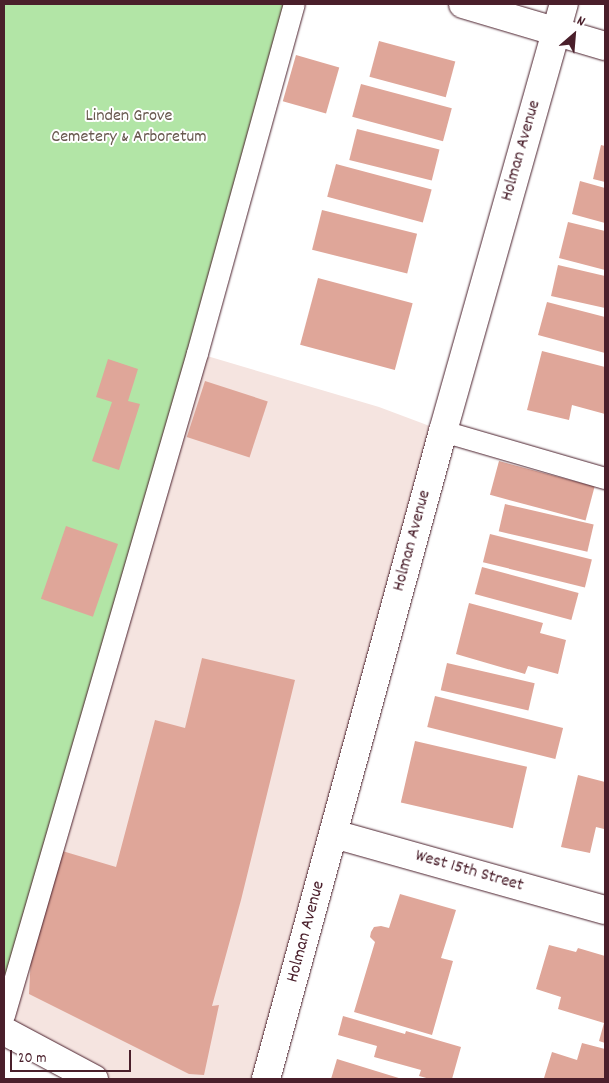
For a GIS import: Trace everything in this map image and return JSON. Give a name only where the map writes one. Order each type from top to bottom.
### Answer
[{"type":"street","points":[[463,4],[605,46]]},
{"type":"street","name":"Holman Avenue","points":[[266,1079],[442,431],[564,4]]},
{"type":"street","name":"West 15th Street","points":[[334,834],[605,910]]},
{"type":"street","points":[[4,1032],[94,1079]]},
{"type":"lane","points":[[4,1015],[196,353],[294,4]]},
{"type":"lane","points":[[442,431],[605,478]]},
{"type":"shaded area","points":[[197,353],[379,407],[443,431],[266,1079],[94,1079],[4,1031]]},
{"type":"green space","name":"Linden Grove Cemetery & Arboretum","points":[[4,4],[294,4],[4,1015]]},
{"type":"building","points":[[379,41],[455,61],[446,97],[369,77]]},
{"type":"building","points":[[296,55],[339,67],[326,114],[283,101]]},
{"type":"building","points":[[361,84],[452,108],[443,141],[352,117]]},
{"type":"building","points":[[357,129],[439,150],[432,181],[349,160]]},
{"type":"building","points":[[601,145],[605,146],[605,182],[593,179]]},
{"type":"building","points":[[336,164],[432,190],[423,222],[327,197]]},
{"type":"building","points":[[580,181],[605,188],[605,223],[572,214]]},
{"type":"building","points":[[322,210],[417,234],[407,273],[312,250]]},
{"type":"building","points":[[568,222],[605,231],[605,270],[559,258]]},
{"type":"building","points":[[558,265],[605,276],[605,308],[551,296]]},
{"type":"building","points":[[318,278],[413,303],[395,370],[300,345]]},
{"type":"building","points":[[547,302],[605,317],[605,353],[538,335]]},
{"type":"building","points":[[542,351],[605,367],[605,414],[572,405],[569,420],[527,410]]},
{"type":"building","points":[[108,359],[138,369],[128,401],[140,404],[119,470],[92,461],[112,402],[96,397]]},
{"type":"building","points":[[205,381],[268,401],[250,458],[187,437]]},
{"type":"building","points":[[499,461],[595,487],[586,520],[490,495]]},
{"type":"building","points":[[505,504],[594,524],[587,552],[499,531]]},
{"type":"building","points":[[66,526],[118,544],[93,617],[41,599]]},
{"type":"building","points":[[490,534],[592,559],[585,588],[483,562]]},
{"type":"building","points":[[482,567],[579,593],[571,620],[475,594]]},
{"type":"building","points":[[469,603],[543,623],[540,633],[566,640],[558,674],[528,666],[525,674],[456,654]]},
{"type":"building","points":[[202,658],[295,680],[241,900],[212,1006],[219,1005],[204,1075],[189,1074],[29,994],[31,956],[59,850],[116,867],[155,720],[185,728]]},
{"type":"building","points":[[447,663],[535,683],[528,711],[441,690]]},
{"type":"building","points":[[435,696],[563,728],[555,759],[427,727]]},
{"type":"building","points":[[415,741],[527,767],[513,828],[401,802]]},
{"type":"building","points":[[578,775],[605,782],[604,829],[596,827],[590,853],[561,847]]},
{"type":"building","points":[[400,894],[456,910],[441,958],[453,961],[432,1035],[354,1012],[375,942],[370,937],[371,932],[374,927],[389,928]]},
{"type":"building","points":[[549,945],[576,952],[578,948],[605,956],[605,1043],[599,1041],[604,1023],[558,1009],[561,997],[536,989]]},
{"type":"building","points":[[343,1016],[405,1034],[406,1031],[461,1047],[452,1079],[430,1079],[419,1076],[421,1070],[374,1057],[377,1046],[338,1035]]},
{"type":"building","points":[[582,1043],[605,1049],[605,1079],[544,1078],[552,1052],[577,1060]]},
{"type":"building","points":[[337,1059],[402,1079],[331,1079]]}]
